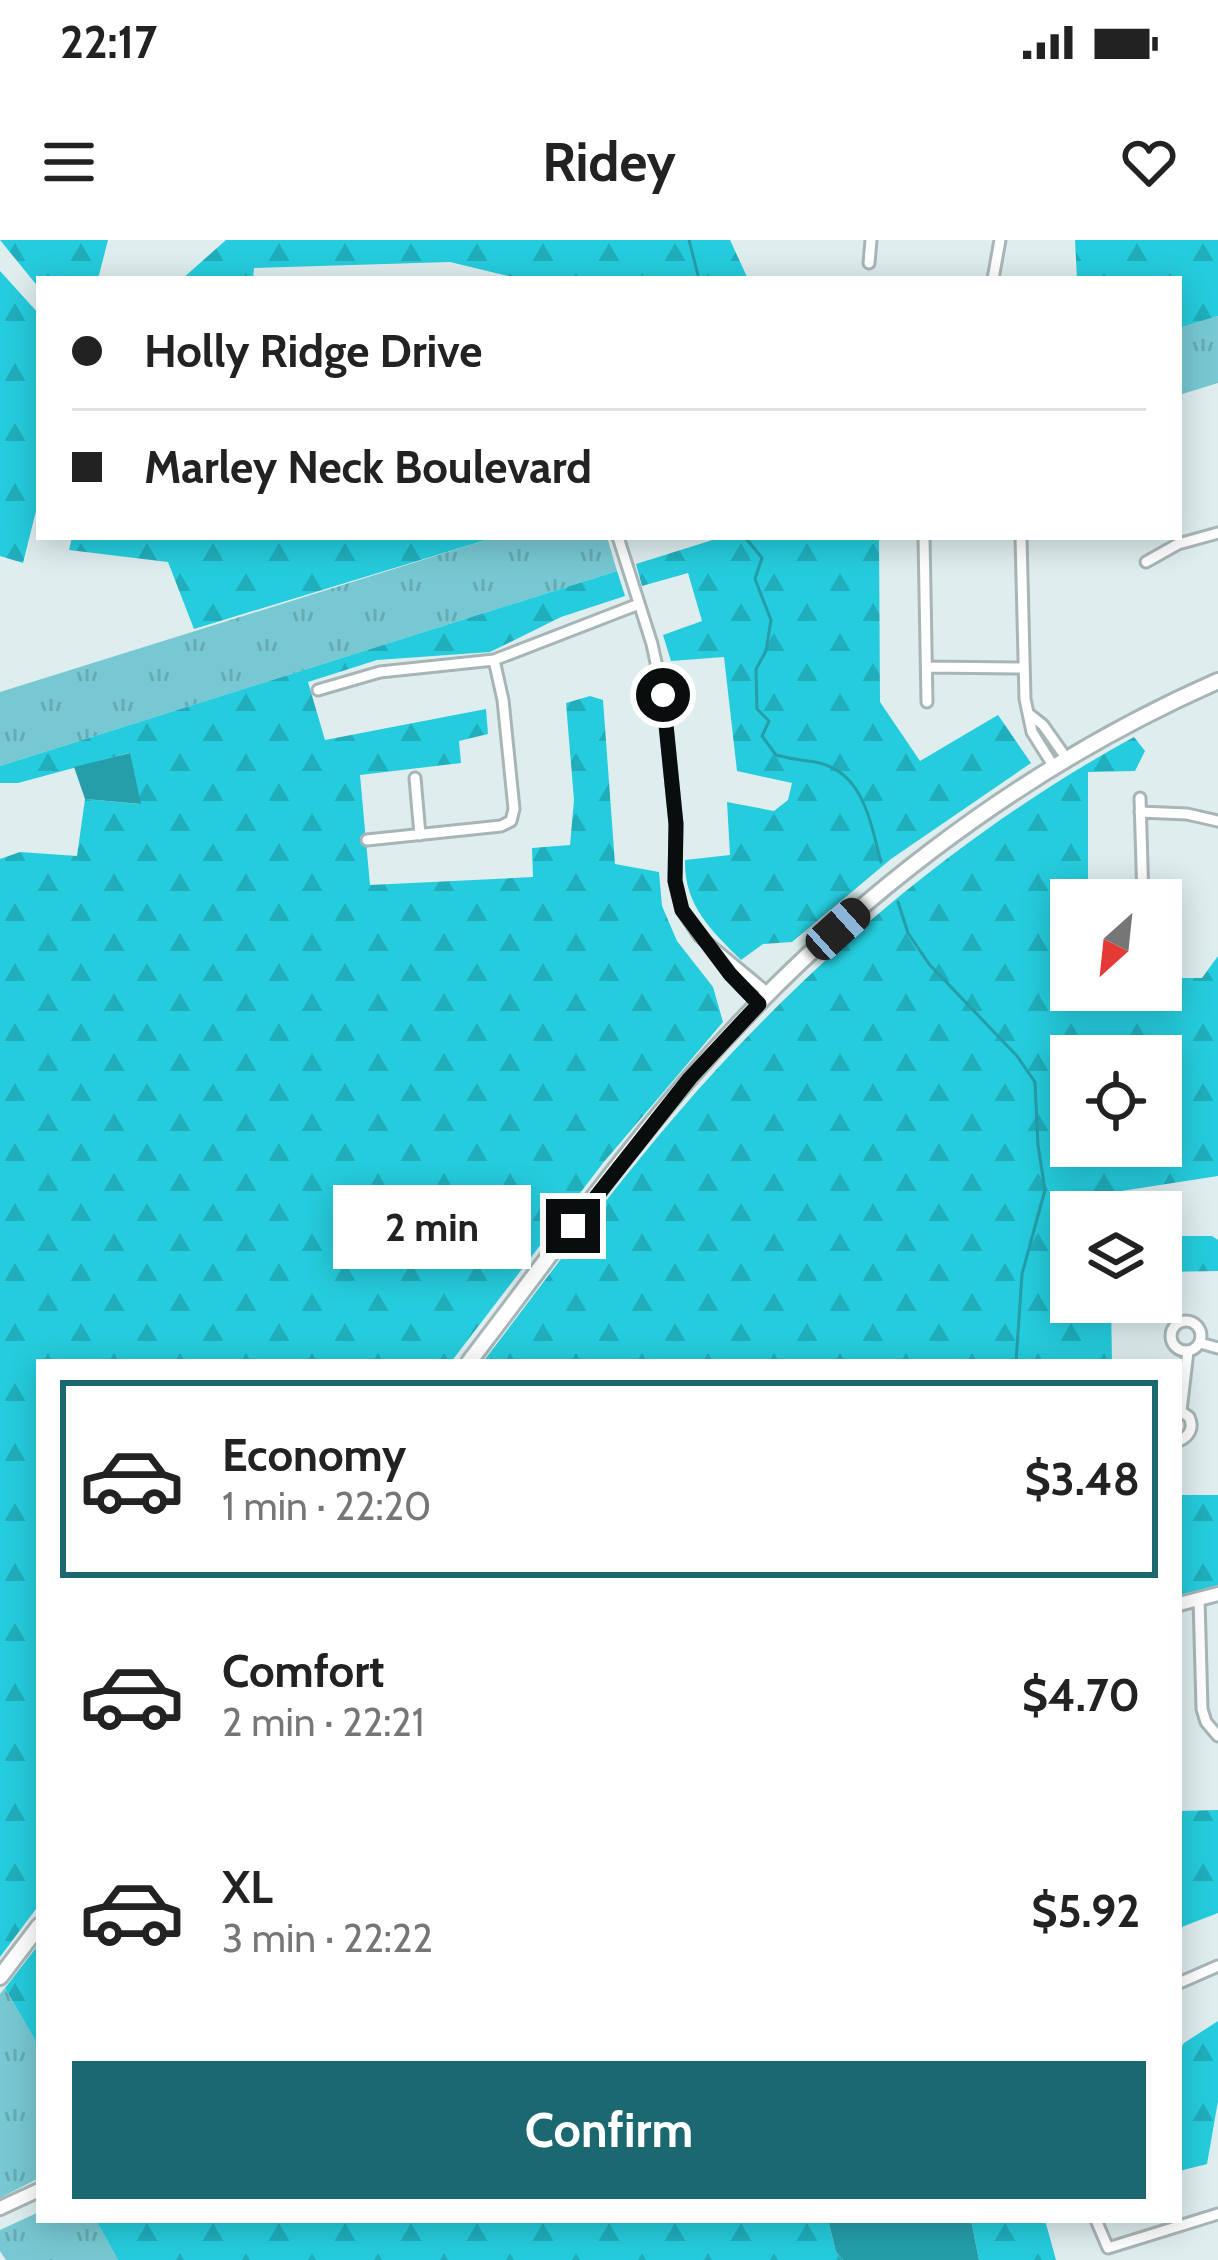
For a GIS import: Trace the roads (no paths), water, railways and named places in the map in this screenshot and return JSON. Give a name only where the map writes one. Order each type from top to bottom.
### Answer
[{"type":"main road","points":[[471,1359],[646,1132],[764,999],[864,905],[953,836],[1060,763],[1218,681]]},
{"type":"main road","points":[[0,1977],[36,1930]]},
{"type":"street","points":[[869,263],[871,240]]},
{"type":"street","points":[[994,276],[1000,240]]},
{"type":"street","points":[[1146,562],[1178,544],[1218,532]]},
{"type":"street","points":[[619,540],[663,695],[678,896],[690,924],[719,956],[737,965],[764,999]]},
{"type":"street","points":[[924,540],[927,702]]},
{"type":"street","points":[[1021,540],[1023,668],[1032,732],[1060,763]]},
{"type":"street","points":[[318,690],[380,672],[494,660],[639,604]]},
{"type":"street","points":[[367,840],[501,826],[514,815],[503,700],[494,660]]},
{"type":"street","points":[[927,668],[1023,668]]},
{"type":"street","points":[[415,778],[419,835]]},
{"type":"street","points":[[1140,798],[1142,879]]},
{"type":"street","points":[[1140,812],[1218,821]]},
{"type":"street","points":[[1188,1351],[1174,1346],[1170,1332],[1174,1325],[1187,1320],[1194,1323],[1200,1328],[1200,1343]]},
{"type":"street","points":[[1182,1395],[1188,1351],[1200,1343],[1218,1348]]},
{"type":"street","points":[[1182,1413],[1191,1426],[1182,1439]]},
{"type":"street","points":[[1182,1603],[1218,1594]]},
{"type":"street","points":[[1199,1600],[1202,1709],[1218,1736]]},
{"type":"street","points":[[1182,1982],[1218,1966]]},
{"type":"street","points":[[0,2208],[36,2192]]},
{"type":"street","points":[[1097,2223],[1108,2248],[1218,2214]]},
{"type":"waterway","points":[[689,240],[698,276]]},
{"type":"waterway","points":[[747,540],[762,558],[755,579],[771,620],[766,651],[756,669],[757,709],[769,721],[762,736],[776,755],[831,767],[855,787],[881,862]]},
{"type":"waterway","points":[[898,902],[908,933],[929,964],[1017,1056],[1035,1082],[1045,1190],[1022,1274],[1016,1359]]}]
